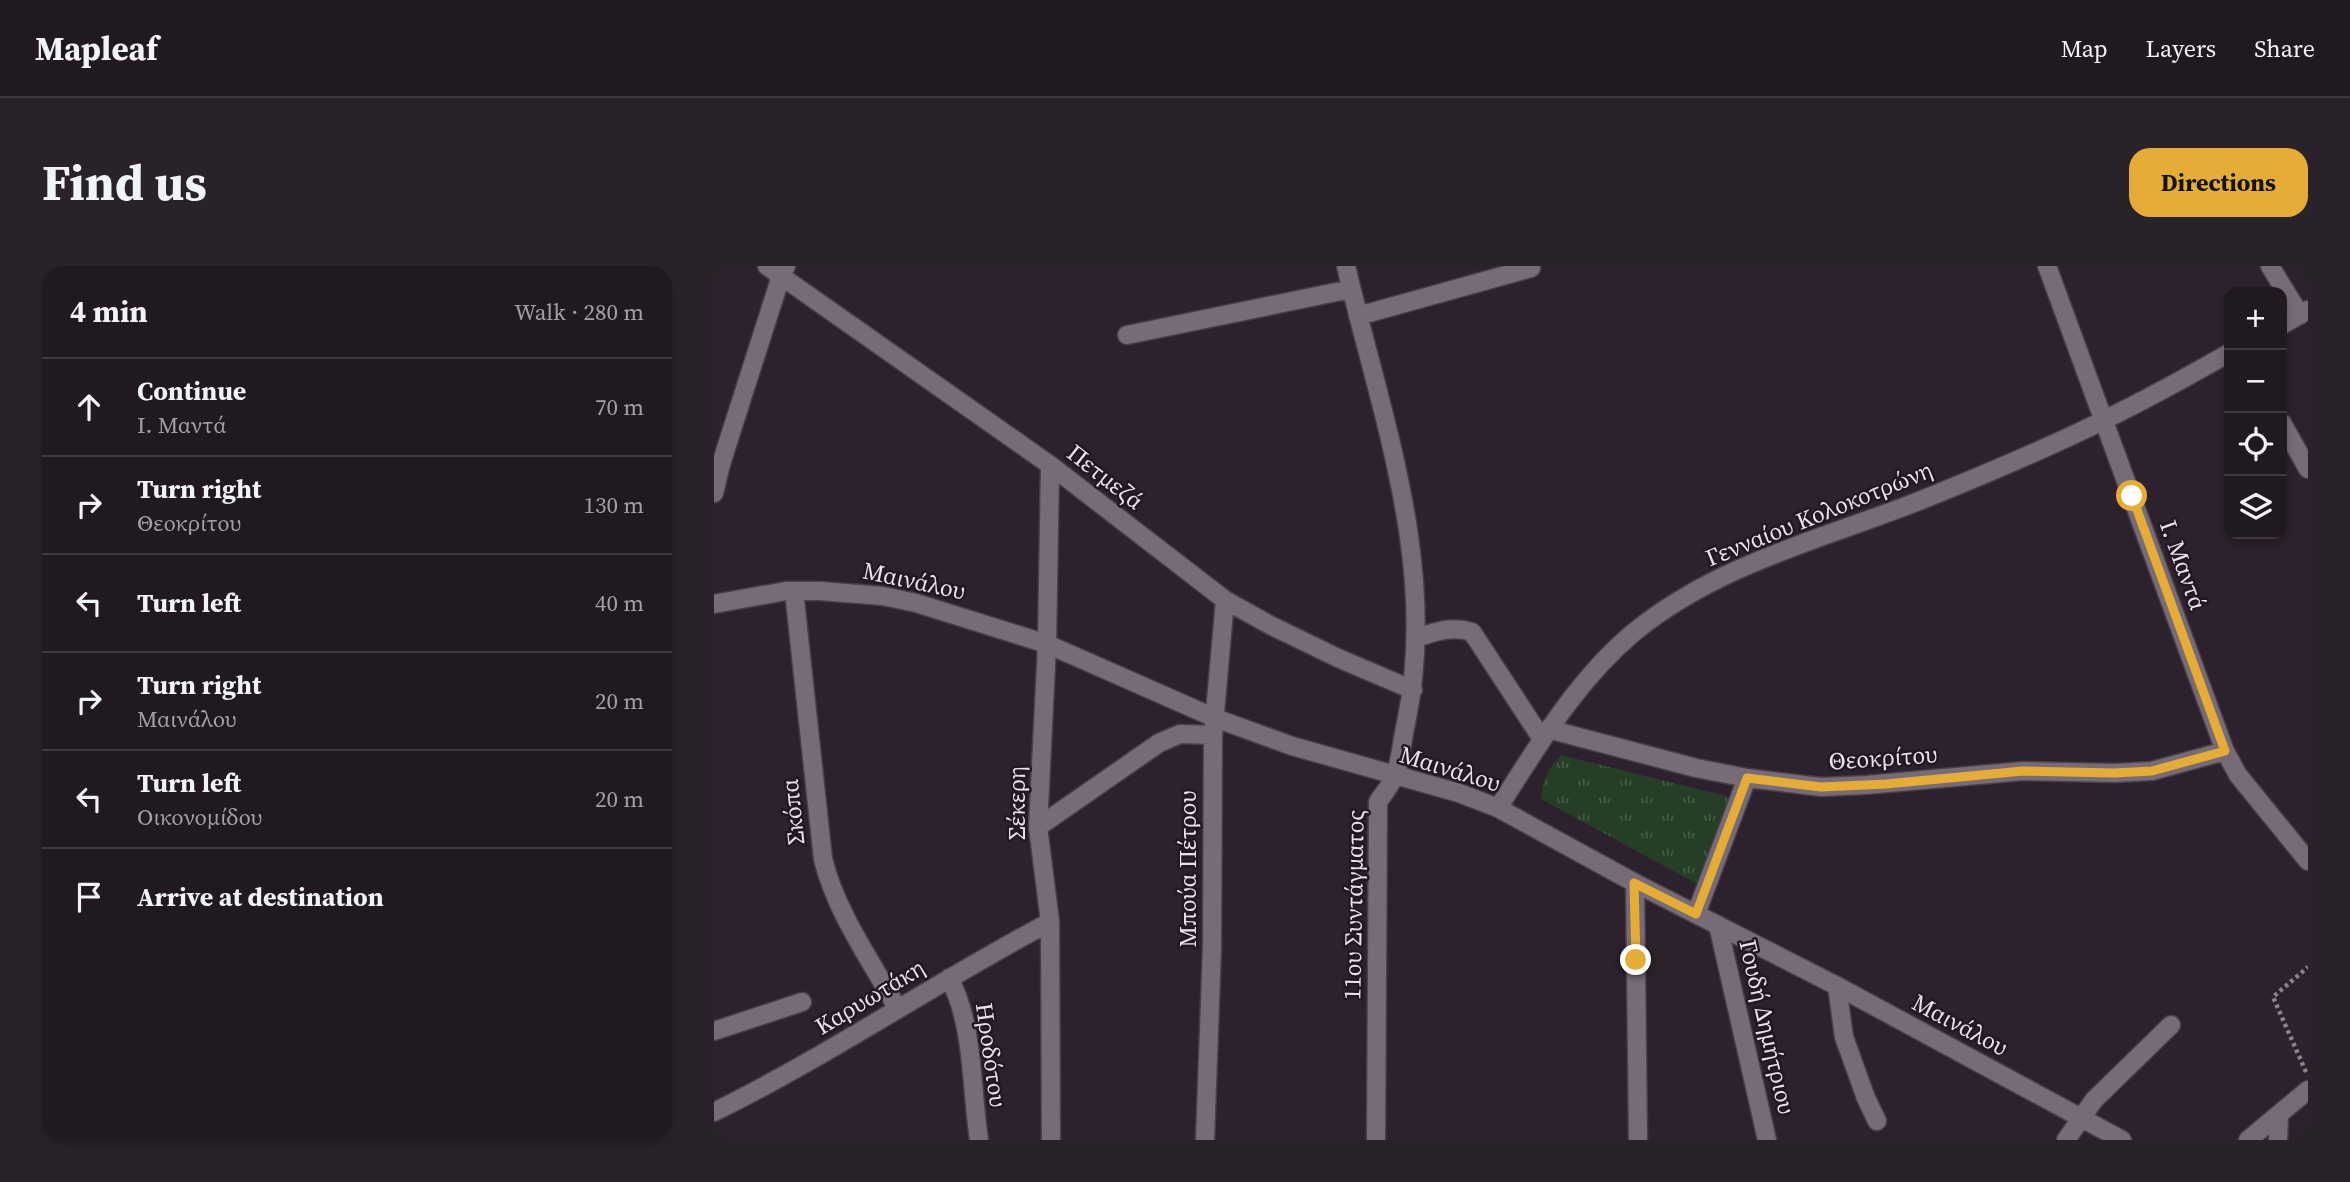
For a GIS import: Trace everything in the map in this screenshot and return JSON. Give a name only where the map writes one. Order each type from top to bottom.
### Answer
[{"type":"street","name":"11ου Συντάγματος","points":[[1346,266],[1391,439],[1405,506],[1417,638],[1413,690],[1394,777],[1378,802],[1376,1140]]},
{"type":"street","name":"Ι. Μαντά","points":[[2047,266],[2225,751],[2238,775],[2308,861]]},
{"type":"street","points":[[2270,266],[2304,313],[2287,322]]},
{"type":"street","points":[[1358,316],[1531,268]]},
{"type":"street","points":[[714,493],[717,464],[778,270]]},
{"type":"street","name":"Πετμεζά","points":[[778,270],[1050,466],[1225,600],[1338,658],[1413,690]]},
{"type":"street","points":[[1127,335],[1351,289]]},
{"type":"street","name":"Γενναίου Κολοκοτρώνη","points":[[1498,808],[1545,734],[1611,653],[1652,619],[1697,589],[1775,553],[2015,462],[2104,420],[2224,357]]},
{"type":"street","points":[[2287,432],[2308,470]]},
{"type":"street","name":"Σέκερη","points":[[1050,466],[1047,644],[1038,827],[1050,922],[1051,1140]]},
{"type":"street","name":"Μαινάλου","points":[[714,604],[794,591],[852,593],[916,603],[1047,644],[1214,726],[1459,793],[1498,808],[1634,883],[1837,986],[2122,1140]]},
{"type":"street","name":"Σκόπα","points":[[794,591],[822,859],[839,903],[898,1009]]},
{"type":"street","name":"Μπούα Πέτρου","points":[[1205,1140],[1212,948],[1214,726],[1225,600]]},
{"type":"street","points":[[1417,638],[1437,631],[1459,628],[1472,632],[1545,734]]},
{"type":"street","points":[[1038,827],[1159,743],[1180,734],[1214,726]]},
{"type":"street","name":"Θεοκρίτου","points":[[1545,734],[1747,778],[1821,787],[2023,771],[2152,771],[2225,751]]},
{"type":"street","points":[[1696,914],[1747,778]]},
{"type":"street","points":[[1634,883],[1638,1140]]},
{"type":"street","name":"Καρυωτάκη","points":[[714,1112],[810,1062],[949,978],[1050,922]]},
{"type":"street","name":"Γουδή Δημήτριου","points":[[1718,925],[1767,1140]]},
{"type":"street","name":"Ηροδότου","points":[[949,978],[959,996],[966,1024],[979,1140]]},
{"type":"street","points":[[1837,986],[1844,1037],[1877,1121]]},
{"type":"street","points":[[714,1031],[802,1002]]},
{"type":"street","points":[[2066,1140],[2080,1118],[2120,1073],[2171,1025]]},
{"type":"street","points":[[2248,1140],[2308,1090]]},
{"type":"street","points":[[2278,1140],[2279,1114]]},
{"type":"path","points":[[2308,967],[2273,997],[2308,1076]]},
{"type":"green space","points":[[1561,755],[1734,798],[1699,885],[1541,799],[1546,775]]},
{"type":"route","points":[[1636,960],[1634,883],[1696,914],[1747,778],[1821,787],[1886,784],[2023,771],[2152,771],[2225,751],[2132,496]]}]
